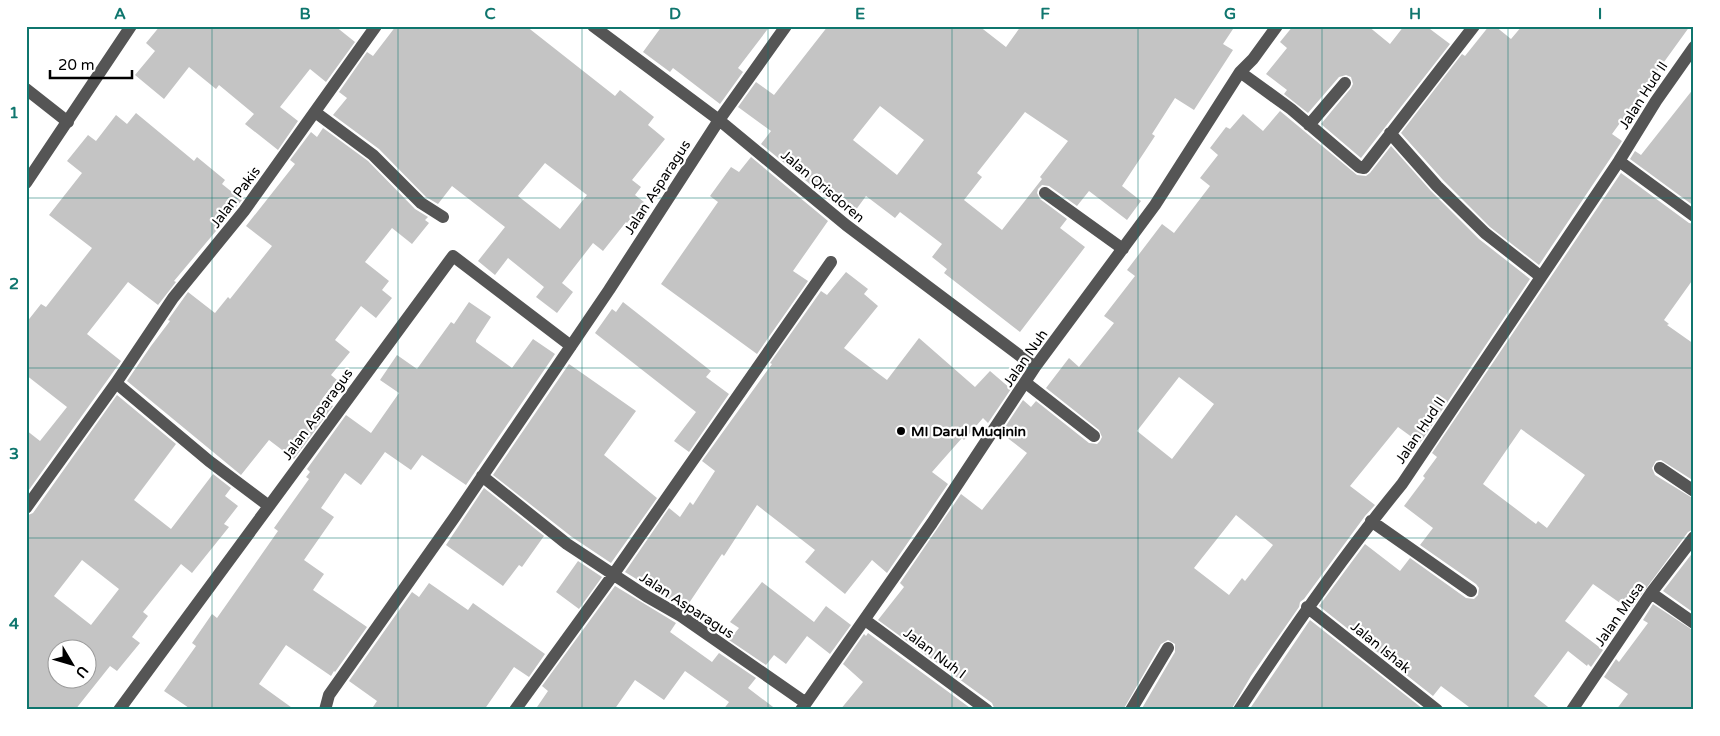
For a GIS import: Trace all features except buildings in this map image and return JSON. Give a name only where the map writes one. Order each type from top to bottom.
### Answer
[{"type":"street","points":[[26,183],[131,26]]},
{"type":"street","name":"Jalan Pakis","points":[[26,508],[116,383],[174,298],[244,211],[376,26]]},
{"type":"street","name":"Jalan Qrisdoren","points":[[593,26],[719,120],[846,225],[1035,367]]},
{"type":"street","name":"Jalan Asparagus","points":[[325,710],[329,695],[571,346],[719,120],[786,26]]},
{"type":"street","points":[[1240,72],[1291,109],[1364,168],[1474,26]]},
{"type":"street","name":"Jalan Nuh","points":[[804,706],[932,523],[1035,367],[1154,205],[1240,72],[1253,59],[1272,28]]},
{"type":"street","name":"Jalan Hud II","points":[[1239,710],[1307,607],[1371,521],[1402,484],[1619,161],[1656,101],[1694,47]]},
{"type":"street","points":[[1310,125],[1345,83]]},
{"type":"street","points":[[26,89],[68,122]]},
{"type":"street","points":[[315,112],[373,155],[420,204],[443,217]]},
{"type":"street","points":[[1390,134],[1437,186],[1485,233],[1540,276]]},
{"type":"street","points":[[1619,161],[1694,216]]},
{"type":"street","points":[[1045,194],[1123,249]]},
{"type":"street","name":"Jalan Asparagus","points":[[119,710],[453,256],[571,346]]},
{"type":"street","points":[[514,710],[612,575],[831,262]]},
{"type":"street","points":[[116,383],[209,461],[269,506]]},
{"type":"street","points":[[1026,383],[1094,436]]},
{"type":"street","points":[[1660,468],[1694,491]]},
{"type":"street","name":"Jalan Asparagus","points":[[482,476],[566,544],[612,575],[681,616],[804,706]]},
{"type":"street","points":[[1371,521],[1470,591]]},
{"type":"street","name":"Jalan Musa","points":[[1572,710],[1652,593],[1694,537]]},
{"type":"street","points":[[1652,593],[1694,623]]},
{"type":"street","name":"Jalan Ishak","points":[[1307,607],[1437,710]]},
{"type":"street","name":"Jalan Nuh I","points":[[865,620],[987,710]]},
{"type":"street","points":[[1130,710],[1168,648]]},
{"type":"place","name":"MI Darul Muqinin","points":[[901,431]]}]
